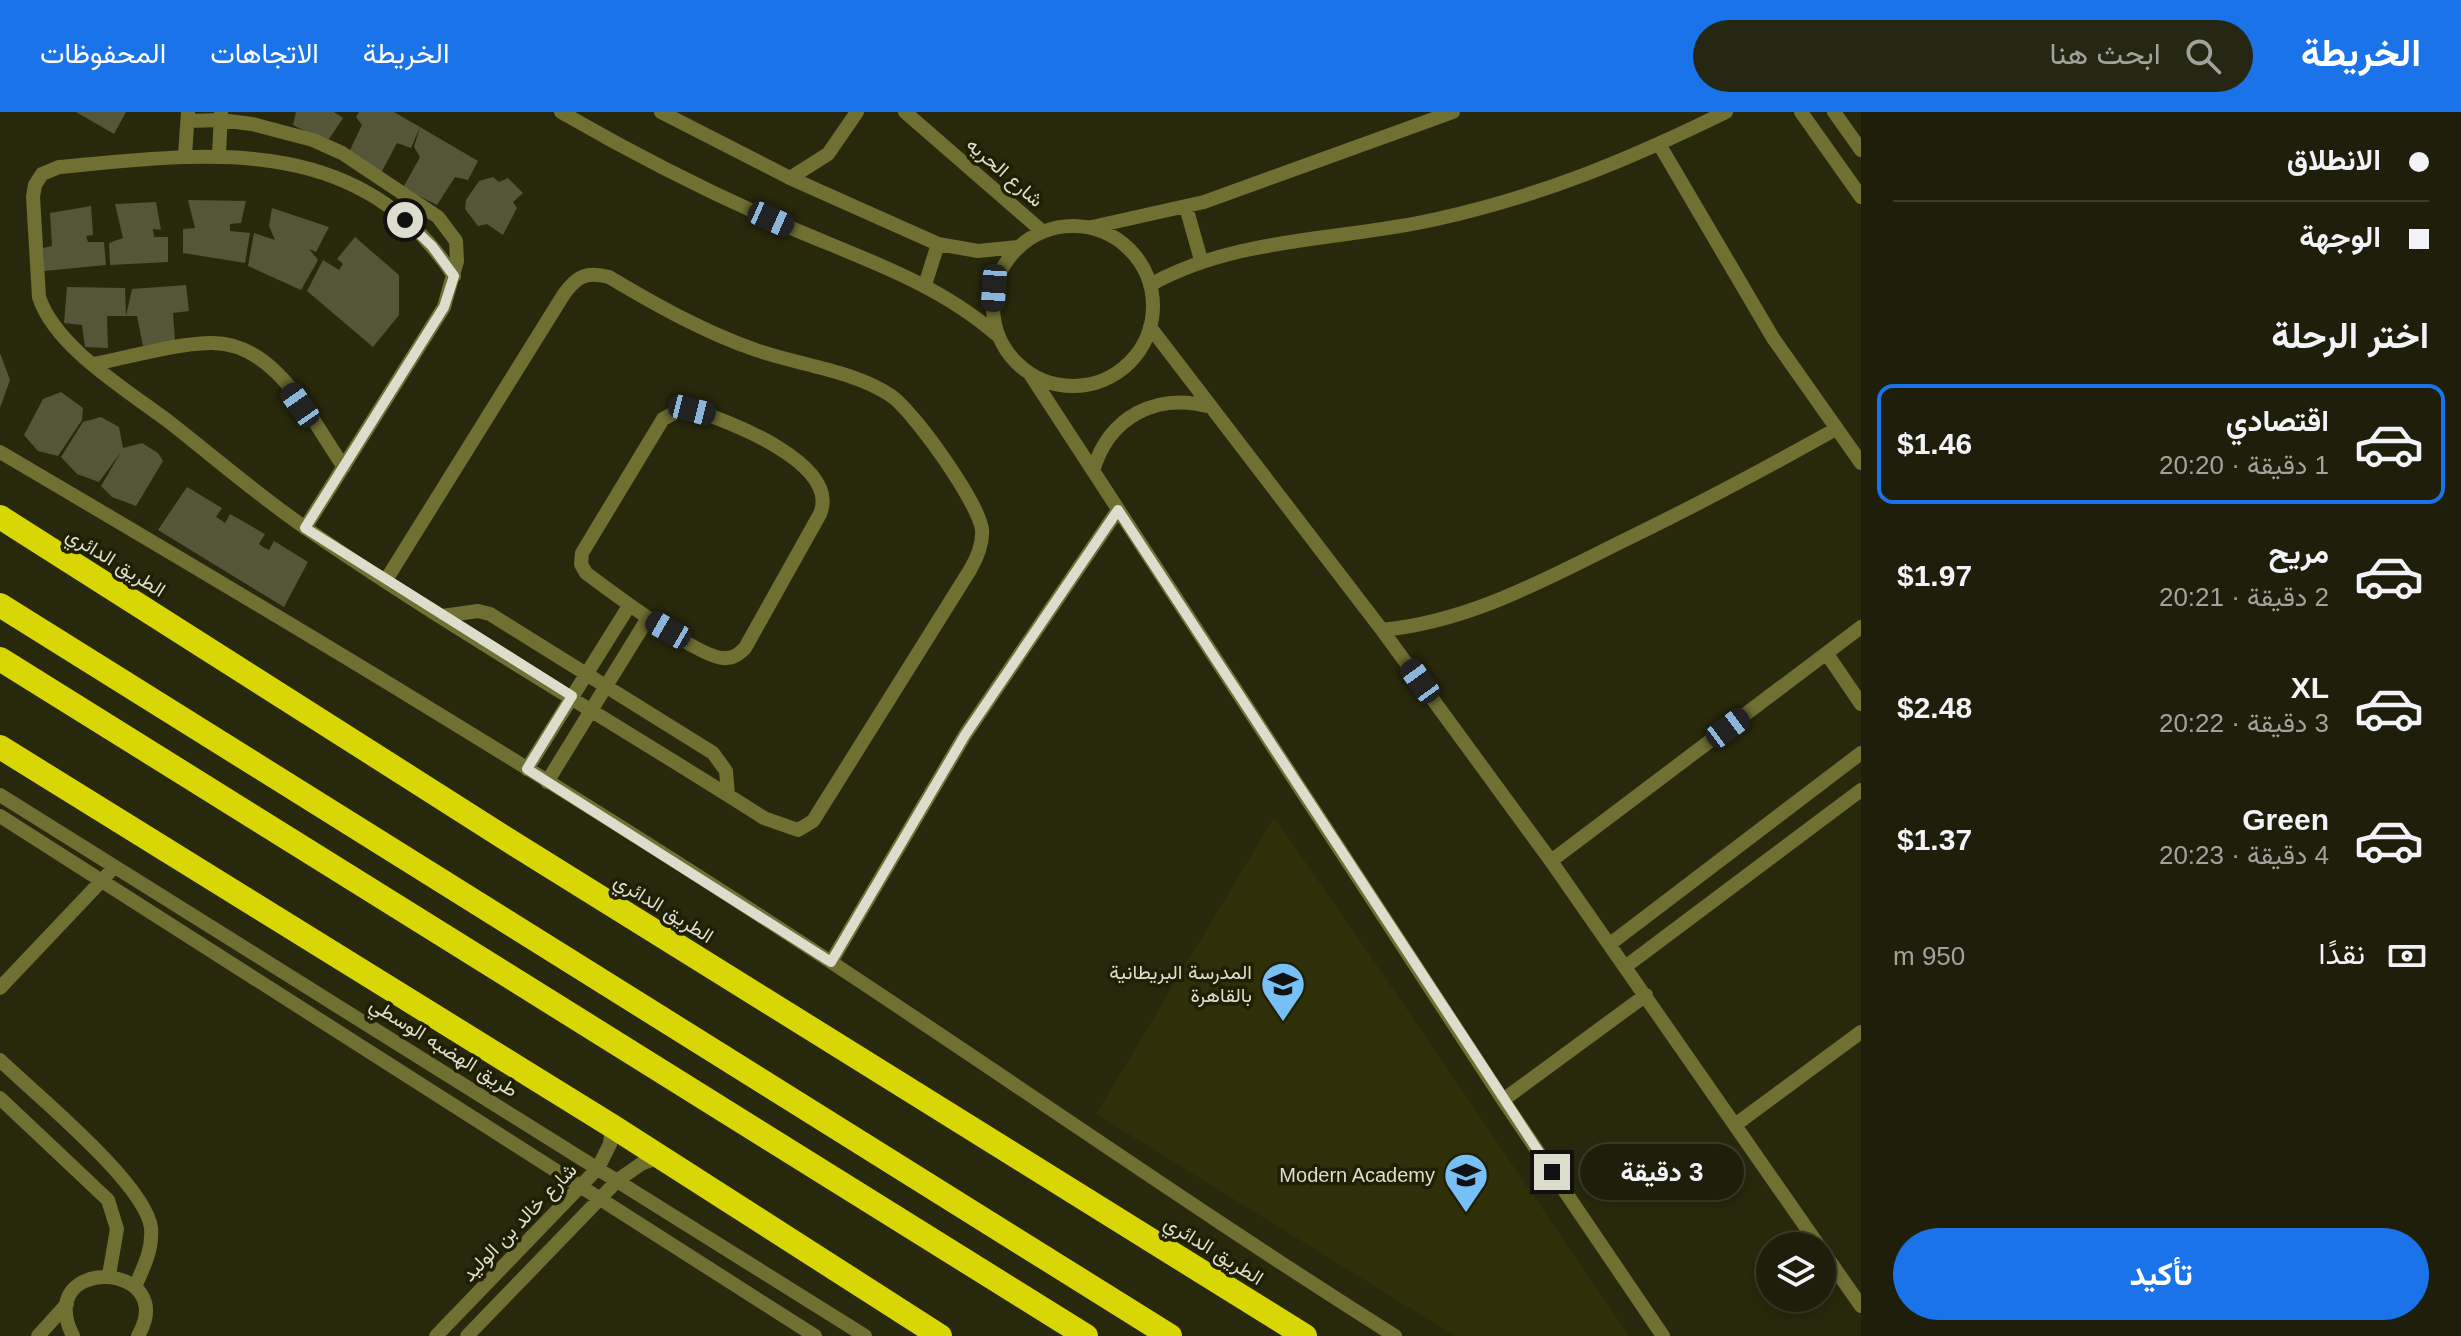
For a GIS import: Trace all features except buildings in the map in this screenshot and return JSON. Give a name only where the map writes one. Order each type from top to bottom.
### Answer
[{"type":"highway","name":"الطريق الدائري","points":[[0,517],[516,845],[1305,1336]]},
{"type":"highway","points":[[0,605],[1170,1336]]},
{"type":"highway","points":[[0,659],[1086,1336]]},
{"type":"highway","points":[[0,747],[612,1126],[940,1336]]},
{"type":"street","points":[[561,112],[705,188],[925,285],[963,308],[998,336],[1017,364],[1030,374],[1053,384],[1078,386],[1102,381],[1132,359],[1150,327],[1153,306],[1150,285],[1141,264],[1127,247],[1108,235],[1087,228]]},
{"type":"street","points":[[661,112],[790,178],[938,244],[978,251],[1018,247]]},
{"type":"street","points":[[790,178],[828,154],[857,112]]},
{"type":"street","name":"شارع الحريه","points":[[905,112],[1043,232]]},
{"type":"street","points":[[998,336],[992,313],[994,288],[1003,266],[1018,247],[1043,232],[1065,227],[1087,228],[1186,207],[1453,112]]},
{"type":"street","points":[[1150,285],[1201,260],[1255,247],[1377,232],[1467,212],[1595,173],[1726,112]]},
{"type":"street","points":[[1801,112],[1861,197]]},
{"type":"street","points":[[1834,112],[1861,150]]},
{"type":"street","points":[[219,155],[221,116]]},
{"type":"street","points":[[185,155],[188,117],[221,116],[313,140],[370,168],[446,223],[458,250],[444,307],[305,528]]},
{"type":"street","points":[[1659,144],[1773,338],[1861,463]]},
{"type":"street","points":[[386,580],[564,294],[586,273],[609,277],[727,339],[867,384],[892,396],[913,417],[979,518],[982,538],[978,557],[808,825],[798,830],[782,827],[442,616],[305,528],[94,364],[61,334],[44,312],[39,297],[35,185],[42,174],[53,168],[185,155],[276,160],[304,167],[357,189],[390,208],[419,232],[454,276]]},
{"type":"street","points":[[357,189],[370,168]]},
{"type":"street","points":[[1186,207],[1201,260]]},
{"type":"street","points":[[925,285],[938,244]]},
{"type":"street","points":[[1150,327],[1382,630],[1551,861],[1810,1232]]},
{"type":"street","points":[[94,364],[209,343],[247,351],[278,374],[344,467]]},
{"type":"street","points":[[1030,374],[1503,1100],[1663,1336]]},
{"type":"street","points":[[1093,471],[1113,430],[1137,411],[1181,401],[1211,407]]},
{"type":"street","points":[[692,410],[738,425],[781,449],[817,482],[824,497],[820,514],[740,653],[728,658],[714,657],[648,618],[586,573],[580,559],[663,419],[692,410]]},
{"type":"street","points":[[1382,630],[1439,620],[1511,596],[1719,494],[1836,429]]},
{"type":"street","points":[[0,452],[356,661],[527,769],[831,962],[989,1070],[1395,1336]]},
{"type":"street","points":[[831,962],[965,735],[1118,510]]},
{"type":"street","points":[[527,769],[629,606]]},
{"type":"street","points":[[442,616],[472,611],[490,614],[587,671],[713,753],[726,771],[728,795]]},
{"type":"street","points":[[547,782],[648,618]]},
{"type":"street","points":[[1551,861],[1861,627]]},
{"type":"street","points":[[1827,654],[1861,704]]},
{"type":"street","points":[[1610,944],[1861,753]]},
{"type":"street","points":[[1625,967],[1861,790]]},
{"type":"street","name":"طريق الهضبه الوسطي","points":[[0,795],[117,865],[865,1336]]},
{"type":"street","name":"طريق الهضبه الوسطي","points":[[0,816],[815,1336]]},
{"type":"street","points":[[0,988],[117,865]]},
{"type":"street","points":[[1503,1100],[1646,995]]},
{"type":"street","points":[[1735,1125],[1861,1032]]},
{"type":"street","points":[[0,1060],[121,1177],[143,1204],[151,1240],[135,1287],[145,1314],[138,1336]]},
{"type":"street","points":[[0,1098],[108,1200],[117,1229],[109,1275]]},
{"type":"street","name":"شارع خالد بن الوليد","points":[[436,1336],[598,1168],[610,1144],[612,1126]]},
{"type":"street","name":"شارع خالد بن الوليد","points":[[467,1336],[618,1180],[641,1164],[659,1157]]},
{"type":"street","points":[[1836,1270],[1861,1306]]},
{"type":"street","points":[[38,1336],[83,1282],[109,1275],[135,1287]]},
{"type":"street","points":[[67,1304],[68,1326],[73,1336]]},
{"type":"shaded area","name":"المدرسة البريطانية بالقاهرة","points":[[1274,817],[1629,1336],[1455,1336],[1096,1114]]},
{"type":"place","name":"المدرسة البريطانية بالقاهرة","points":[[1283,1023]]},
{"type":"place","name":"Modern Academy","points":[[1466,1214]]},
{"type":"route","points":[[405,220],[444,261],[454,276],[451,288],[444,307],[305,528],[572,696],[527,769],[831,962],[965,735],[1118,510],[1552,1172]]}]
